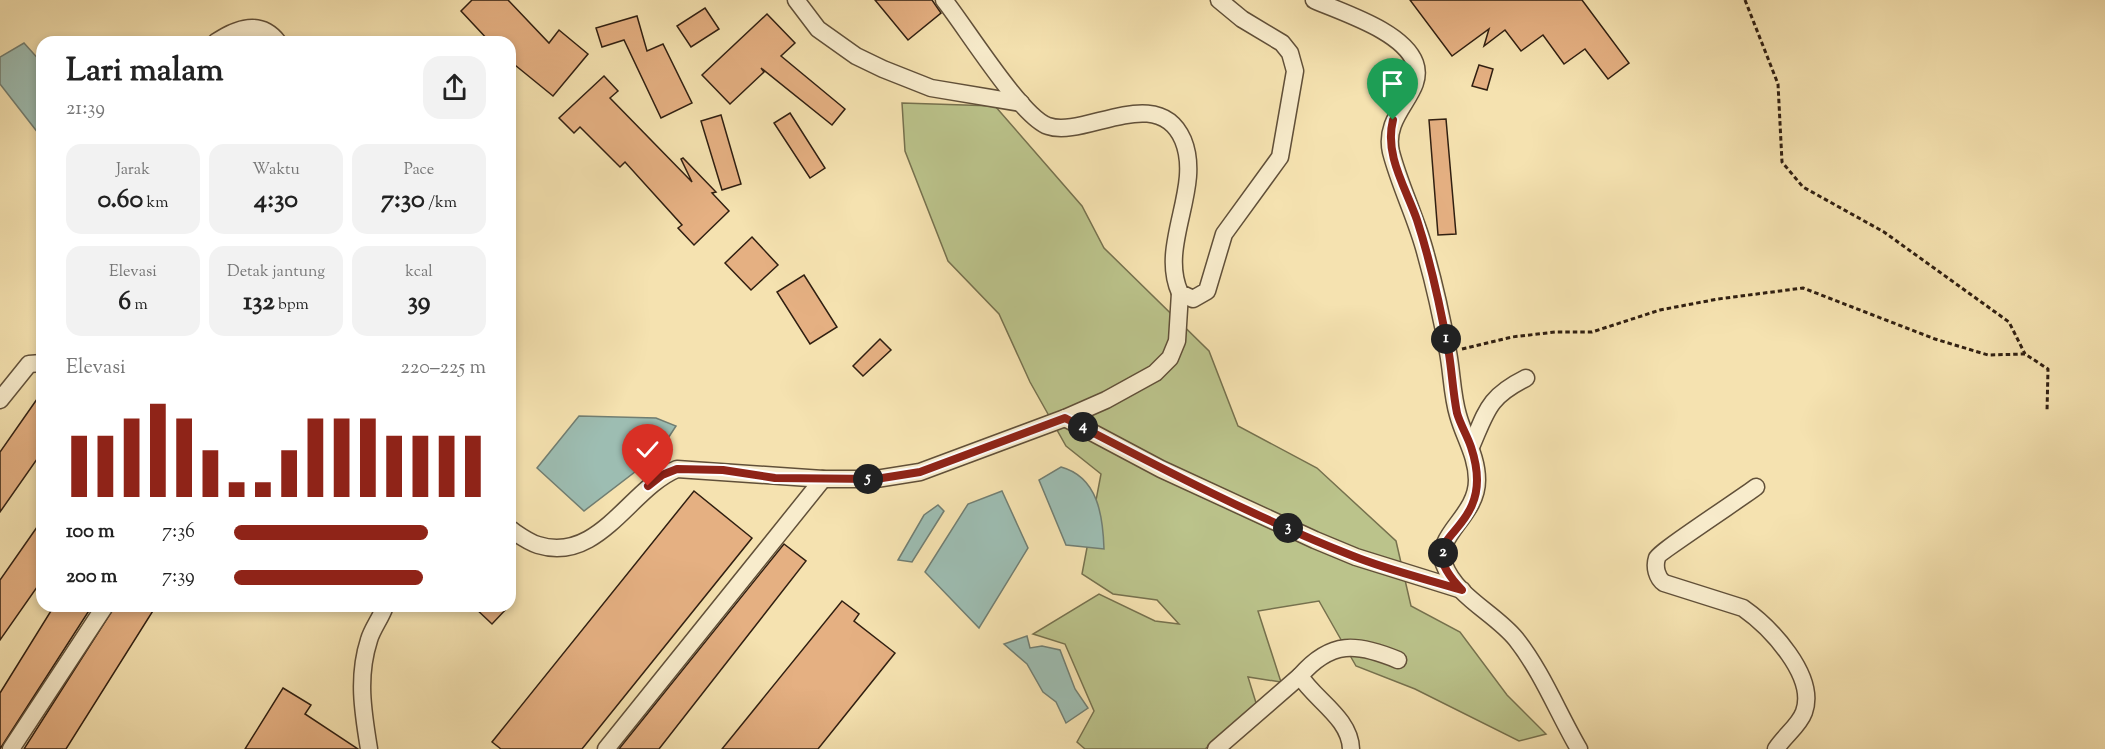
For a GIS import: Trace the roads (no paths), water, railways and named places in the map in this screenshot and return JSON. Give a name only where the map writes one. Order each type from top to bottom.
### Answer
[{"type":"street","points":[[796,0],[818,29],[856,56],[883,69],[931,88],[1021,103]]},
{"type":"street","points":[[516,533],[535,544],[550,548],[574,545],[612,524],[648,486],[662,475],[677,469],[723,470],[775,478],[823,479],[876,479],[920,472],[1065,418],[1138,384],[1164,366],[1178,341],[1180,293],[1176,284],[1174,256],[1185,193],[1184,142],[1177,131],[1160,118],[1138,114],[1114,116],[1074,127],[1053,128],[1042,124],[1021,103],[944,0]]},
{"type":"street","points":[[1180,293],[1193,298],[1207,291],[1224,234],[1275,165],[1283,144],[1294,82],[1293,62],[1282,43],[1242,19],[1219,0]]},
{"type":"street","points":[[1314,0],[1393,37],[1402,44],[1415,63],[1416,78],[1411,92],[1393,120],[1389,136],[1392,153],[1417,220],[1449,353],[1458,415],[1475,464],[1476,492],[1468,513],[1448,536],[1442,555],[1450,575],[1462,590],[1516,639],[1580,749]]},
{"type":"street","points":[[228,36],[246,27],[262,29],[271,36]]},
{"type":"street","points":[[0,400],[29,364],[36,363]]},
{"type":"street","points":[[1471,447],[1486,409],[1494,398],[1526,378]]},
{"type":"street","points":[[1065,418],[1161,469],[1315,540],[1356,557],[1462,590]]},
{"type":"street","points":[[606,749],[823,479]]},
{"type":"street","points":[[1756,487],[1713,519],[1665,549],[1657,558],[1656,567],[1660,580],[1664,583],[1743,608],[1753,615],[1790,657],[1804,680],[1805,710],[1802,718],[1776,749]]},
{"type":"street","points":[[11,749],[101,612]]},
{"type":"street","points":[[369,749],[361,697],[363,667],[369,639],[382,612]]},
{"type":"street","points":[[1216,749],[1324,654],[1337,648],[1357,646],[1398,660]]},
{"type":"street","points":[[1300,676],[1338,719],[1346,731],[1351,749]]},
{"type":"water","points":[[24,43],[36,56],[36,130],[0,84],[0,57]]},
{"type":"water","points":[[579,416],[656,418],[676,426],[657,455],[584,511],[537,468]]},
{"type":"water","points":[[1061,467],[1083,479],[1091,489],[1100,511],[1104,549],[1066,545],[1039,480]]},
{"type":"water","points":[[1002,491],[1028,548],[979,628],[925,572],[968,504]]},
{"type":"water","points":[[938,505],[944,511],[912,562],[898,560],[924,515]]},
{"type":"water","points":[[1027,636],[1030,648],[1042,646],[1060,650],[1075,689],[1088,708],[1066,723],[1056,702],[1043,692],[1027,664],[1004,644]]}]
